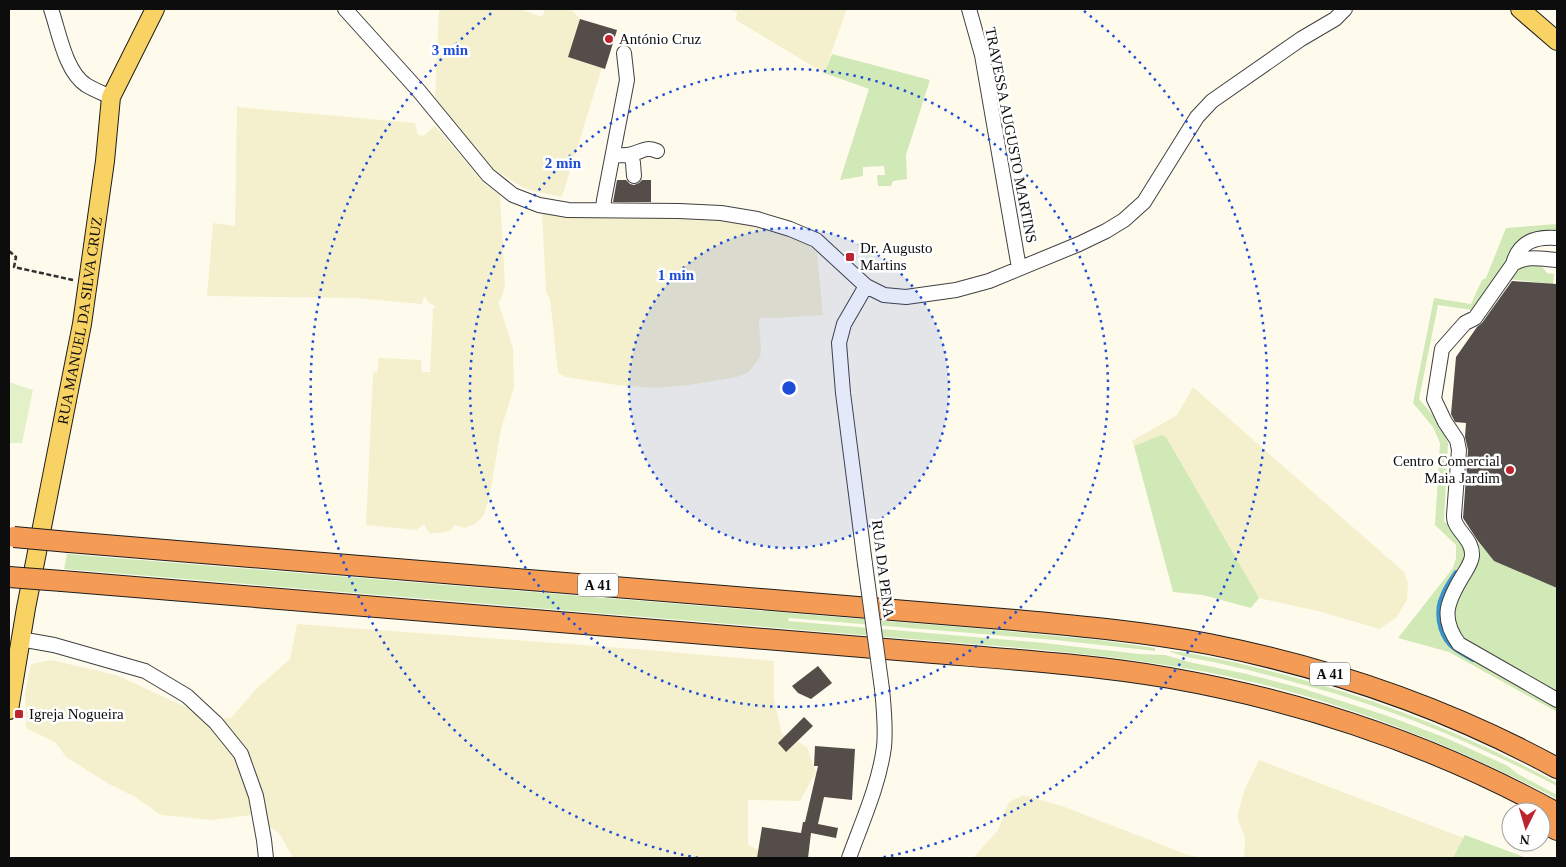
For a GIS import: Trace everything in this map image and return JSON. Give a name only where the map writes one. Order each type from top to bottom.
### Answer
[{"type":"highway","name":"A 41","points":[[11,537],[1074,625],[1153,635],[1236,650],[1288,662],[1342,678],[1429,708],[1523,750],[1557,768]]},
{"type":"highway","points":[[9,577],[922,652],[1112,670],[1195,683],[1297,706],[1379,732],[1435,754],[1499,783],[1557,813]]},
{"type":"highway","points":[[1523,750],[1557,757]]},
{"type":"highway","points":[[1499,783],[1518,802]]},
{"type":"main road","name":"RUA MANUEL DA SILVA CRUZ","points":[[9,710],[20,639],[82,324],[105,161],[111,97],[155,9]]},
{"type":"main road","points":[[1520,9],[1557,41]]},
{"type":"street","points":[[51,9],[68,62],[77,76],[87,85],[111,97]]},
{"type":"street","points":[[345,9],[419,91],[488,176],[513,195],[540,205],[568,210],[713,212],[757,219],[790,229],[816,240],[866,286],[884,295],[906,297],[956,290],[988,281],[1079,244],[1124,220],[1144,202],[1197,117],[1212,101],[1301,39],[1335,18],[1345,9]]},
{"type":"street","name":"TRAVESSA AUGUSTO MARTINS","points":[[969,9],[982,55],[1019,268]]},
{"type":"street","points":[[604,210],[627,80],[624,54]]},
{"type":"street","points":[[614,155],[631,155],[646,148],[652,148],[656,151]]},
{"type":"street","points":[[631,155],[634,176]]},
{"type":"street","points":[[1557,238],[1537,238],[1526,243],[1516,255],[1513,264],[1475,318],[1465,323],[1442,349],[1434,399],[1445,422],[1457,440],[1459,450],[1454,515],[1455,522],[1468,540],[1472,554],[1470,565],[1453,592],[1447,610],[1450,628],[1459,644],[1557,700]]},
{"type":"street","points":[[1513,264],[1525,258],[1557,260]]},
{"type":"street","name":"RUA DA PENA","points":[[849,858],[876,786],[884,748],[885,714],[843,393],[839,343],[844,324],[866,286]]},
{"type":"street","points":[[20,639],[54,645],[145,671],[187,696],[216,723],[241,754],[256,796],[266,858]]},
{"type":"path","points":[[9,251],[16,257],[14,267],[88,283]]},
{"type":"shaded area","points":[[439,9],[520,9],[542,17],[545,9],[571,9],[580,19],[568,57],[602,68],[562,197],[522,187],[493,169],[435,98]]},
{"type":"shaded area","points":[[728,9],[847,9],[824,73],[736,20],[737,12]]},
{"type":"shaded area","points":[[237,107],[415,123],[418,135],[423,136],[435,126],[485,184],[500,195],[505,285],[501,300],[498,301],[513,348],[514,387],[501,429],[490,494],[484,515],[475,524],[464,528],[455,525],[450,531],[438,533],[429,533],[424,524],[416,530],[366,525],[373,372],[377,373],[379,358],[421,360],[422,372],[430,372],[433,308],[437,307],[429,303],[424,296],[422,304],[354,298],[207,296],[213,223],[235,226]]},
{"type":"shaded area","points":[[542,212],[573,216],[680,216],[728,220],[765,227],[803,241],[817,253],[823,315],[761,318],[759,322],[760,357],[749,372],[737,377],[656,388],[617,385],[566,377],[558,373],[550,299],[546,292]]},
{"type":"shaded area","points":[[1193,387],[1404,572],[1408,583],[1407,600],[1396,618],[1379,629],[1322,612],[1259,598],[1161,435],[1134,446],[1132,441],[1177,415]]},
{"type":"shaded area","points":[[297,624],[774,661],[774,699],[782,734],[807,747],[816,772],[800,801],[748,800],[748,845],[776,858],[293,858],[279,833],[251,815],[212,820],[161,815],[135,797],[109,784],[66,757],[55,742],[26,728],[25,693],[31,664],[51,660],[116,675],[212,719],[231,718],[255,690],[290,659]]},
{"type":"shaded area","points":[[1259,760],[1517,858],[1244,858],[1245,837],[1237,817],[1244,791]]},
{"type":"shaded area","points":[[1023,795],[1062,806],[1188,855],[1201,858],[973,858],[998,830],[1009,802]]},
{"type":"green space","points":[[832,54],[930,80],[906,155],[907,179],[893,181],[891,186],[878,186],[877,175],[885,175],[884,166],[863,167],[863,176],[840,180],[869,89],[824,73]]},
{"type":"green space","points":[[1557,224],[1557,234],[1519,244],[1472,310],[1438,305],[1419,399],[1440,424],[1448,443],[1444,521],[1459,538],[1464,550],[1460,567],[1440,600],[1439,615],[1442,632],[1457,651],[1557,708],[1557,712],[1449,652],[1398,638],[1453,568],[1456,558],[1456,545],[1435,525],[1440,443],[1433,427],[1413,403],[1434,298],[1471,304],[1482,280],[1486,278],[1506,228]]},
{"type":"green space","points":[[1541,265],[1547,273],[1554,274],[1553,284],[1508,279],[1519,267]]},
{"type":"green space","points":[[9,382],[33,390],[22,443],[9,443]]},
{"type":"green space","points":[[1161,435],[1166,437],[1259,598],[1251,608],[1203,595],[1173,592],[1134,446]]},
{"type":"green space","points":[[1458,518],[1494,561],[1557,588],[1557,694],[1463,640],[1454,621],[1454,604],[1471,571]]},
{"type":"green space","points":[[67,554],[985,629],[1099,640],[1155,648],[1155,651],[1055,640],[789,618],[788,621],[1165,655],[1301,688],[1388,716],[1446,738],[1508,766],[1518,774],[1557,795],[1557,799],[1448,747],[1373,718],[1296,693],[1173,666],[1032,649],[64,569]]},
{"type":"green space","points":[[1170,651],[1211,657],[1278,673],[1386,706],[1490,749],[1557,783],[1557,786],[1469,743],[1377,707],[1292,681],[1183,656]]},
{"type":"green space","points":[[1465,835],[1501,848],[1501,852],[1511,852],[1527,858],[1453,858]]},
{"type":"building","points":[[580,19],[617,30],[605,69],[568,57]]},
{"type":"building","points":[[617,180],[626,180],[634,185],[642,180],[651,180],[651,202],[613,202]]},
{"type":"building","name":"Centro Comercial Maia Jardim","points":[[1512,281],[1557,284],[1557,588],[1494,561],[1463,518],[1468,450],[1465,437],[1466,423],[1455,422],[1451,414],[1456,357]]},
{"type":"building","points":[[818,666],[832,683],[811,699],[798,693],[792,686]]},
{"type":"building","points":[[804,717],[813,726],[786,752],[778,743]]},
{"type":"building","points":[[815,746],[855,749],[852,800],[824,797],[818,824],[838,828],[836,838],[811,833],[808,858],[757,858],[762,827],[801,833],[818,766],[814,766]]},
{"type":"waterway","points":[[1456,572],[1446,586],[1440,602],[1438,614],[1440,628],[1450,645],[1473,660]]},
{"type":"place","name":"António Cruz","points":[[609,39]]},
{"type":"place","name":"Dr. Augusto Martins","points":[[850,257]]},
{"type":"place","name":"Centro Comercial Maia Jardim","points":[[1510,470]]},
{"type":"place","name":"Igreja Nogueira","points":[[19,714]]}]
